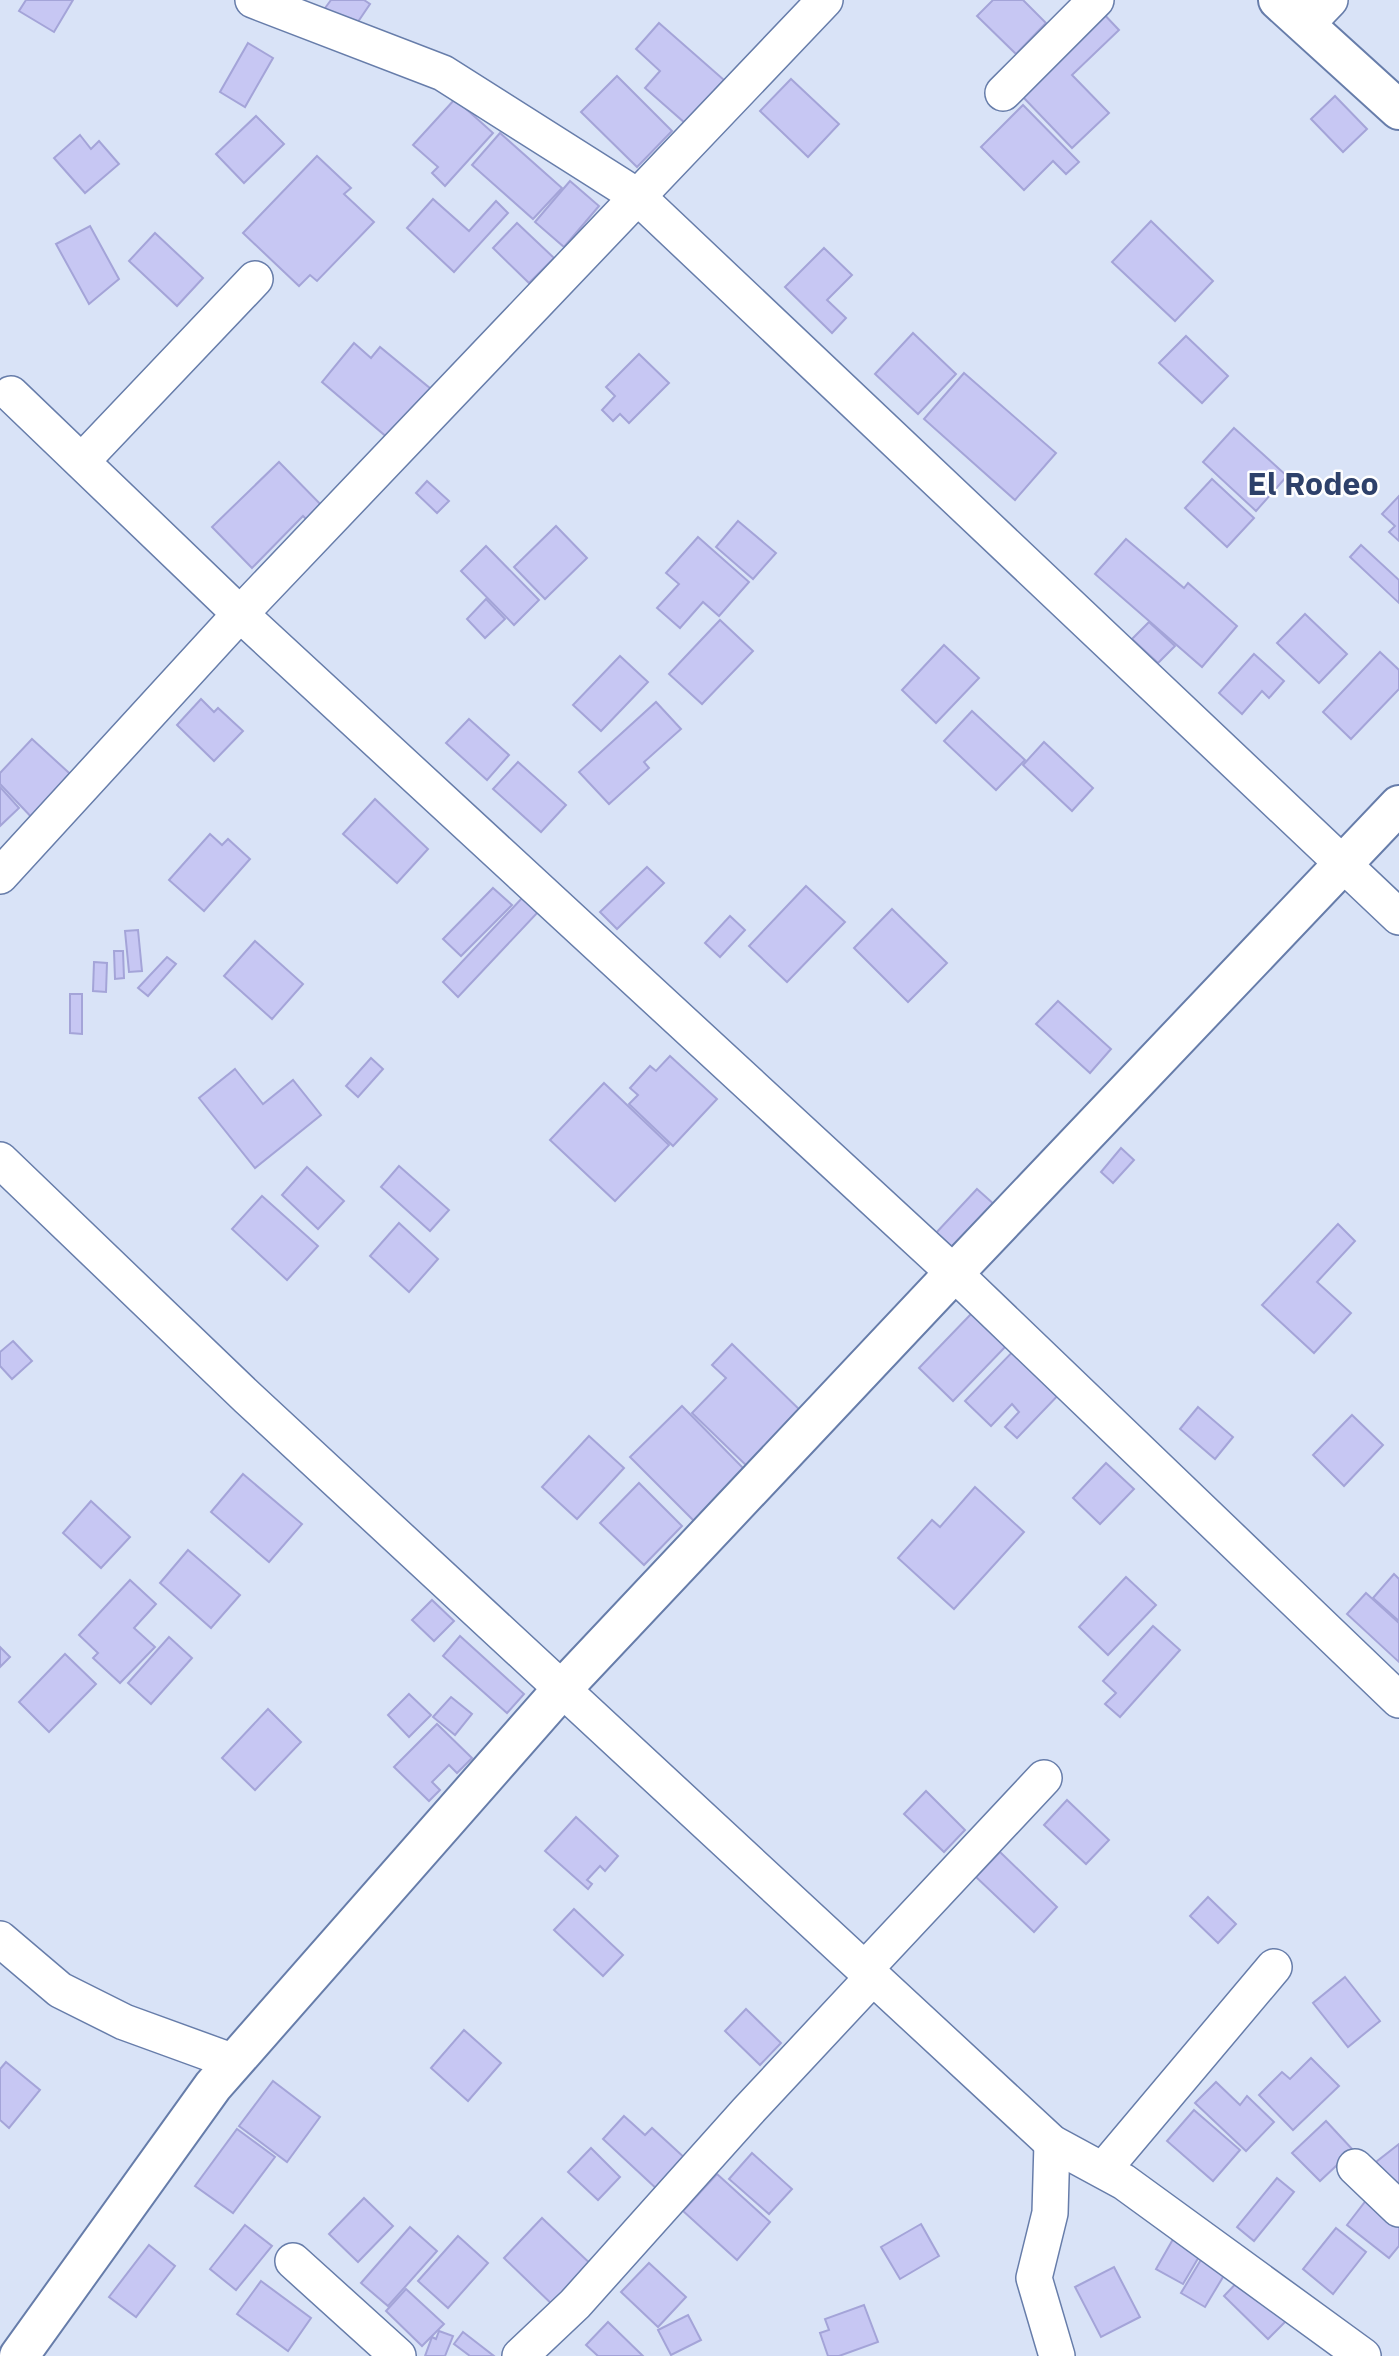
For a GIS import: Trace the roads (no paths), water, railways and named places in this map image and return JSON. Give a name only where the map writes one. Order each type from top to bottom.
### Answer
[{"type":"street","points":[[253,0],[443,73],[637,196],[1399,917]]},
{"type":"street","points":[[0,876],[240,614],[825,0]]},
{"type":"street","points":[[1003,93],[1096,0]]},
{"type":"street","points":[[1305,8],[1399,110]]},
{"type":"street","points":[[82,461],[255,279]]},
{"type":"street","points":[[10,394],[240,614],[954,1273],[1399,1700]]},
{"type":"street","points":[[19,2356],[213,2086],[563,1688],[1399,806]]},
{"type":"street","points":[[0,1160],[248,1398],[1052,2143],[1124,2182],[1363,2356]]},
{"type":"street","points":[[520,2356],[575,2304],[1044,1778]]},
{"type":"street","points":[[0,1939],[60,1990],[124,2022],[234,2062]]},
{"type":"street","points":[[1103,2170],[1274,1967]]},
{"type":"street","points":[[1052,2143],[1049,2213],[1034,2278],[1056,2356]]},
{"type":"street","points":[[1355,2167],[1399,2209]]},
{"type":"street","points":[[293,2261],[398,2356]]},
{"type":"district","name":"El Rodeo","points":[[1313,483]]}]
